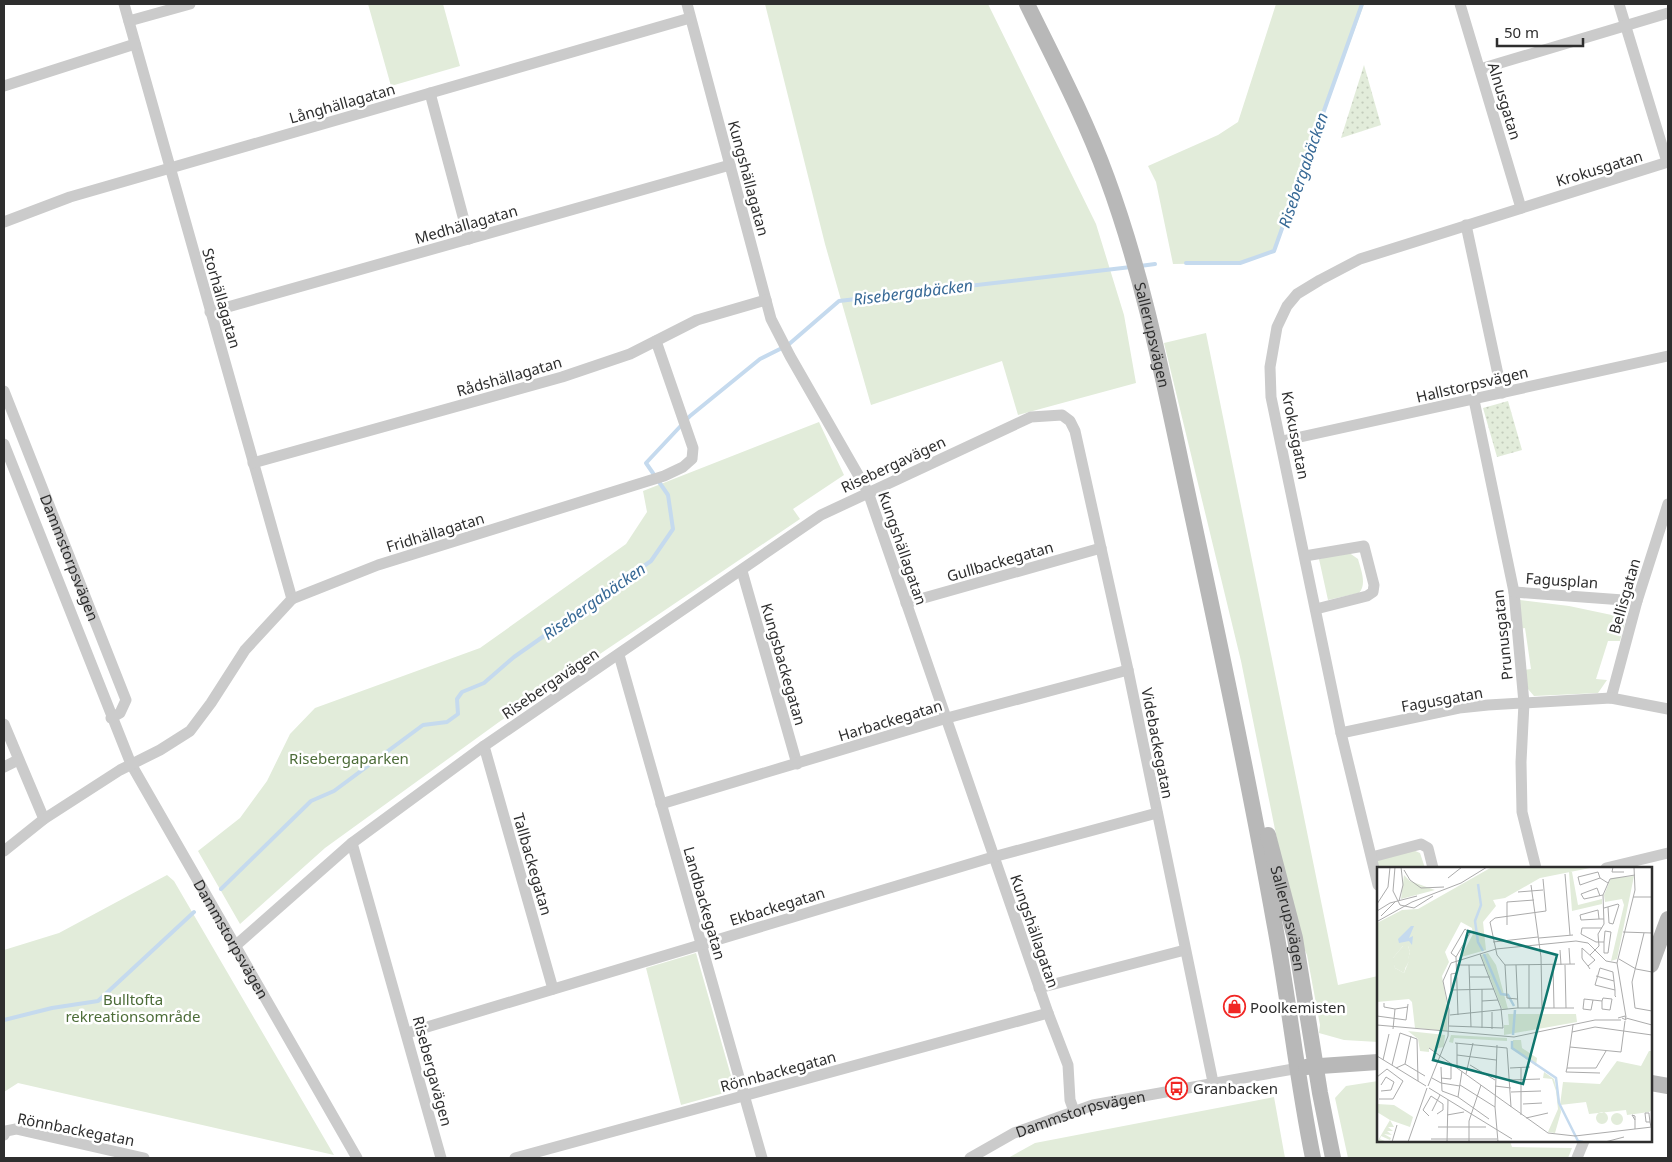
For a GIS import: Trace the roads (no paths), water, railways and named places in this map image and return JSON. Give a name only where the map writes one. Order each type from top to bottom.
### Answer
[{"type":"main road","name":"Sallerupsvägen","points":[[1027,4],[1087,129],[1107,178],[1146,304],[1229,683],[1274,921],[1299,1068],[1301,1096],[1313,1158]]},
{"type":"main road","name":"Sallerupsvägen","points":[[1229,683],[1295,938],[1315,1066],[1334,1158]]},
{"type":"main road","points":[[1652,963],[1667,926]]},
{"type":"main road","name":"Dammstorpsvägen","points":[[1299,1068],[1377,1062]]},
{"type":"main road","points":[[1652,1083],[1668,1086]]},
{"type":"street","name":"Storhällagatan","points":[[124,4],[292,599]]},
{"type":"street","points":[[129,22],[190,4]]},
{"type":"street","name":"Kungshällagatan","points":[[687,4],[766,300],[777,333],[868,492],[947,718],[993,857],[1068,1064],[1070,1100],[1074,1111]]},
{"type":"street","name":"Alnusgatan","points":[[1460,4],[1521,208]]},
{"type":"street","points":[[1619,4],[1668,162]]},
{"type":"street","points":[[1480,69],[1668,13]]},
{"type":"street","name":"Långhällagatan","points":[[4,222],[70,197],[690,18]]},
{"type":"street","points":[[4,86],[135,44]]},
{"type":"street","points":[[430,93],[469,239]]},
{"type":"street","name":"Krokusgatan","points":[[1377,880],[1341,733],[1282,442],[1271,397],[1271,359],[1277,327],[1287,306],[1298,294],[1360,259],[1668,162]]},
{"type":"street","name":"Medhällagatan","points":[[210,312],[730,165]]},
{"type":"street","points":[[1466,225],[1502,393]]},
{"type":"street","name":"Rådshällagatan","points":[[253,463],[562,377],[630,354],[697,320],[766,300]]},
{"type":"street","name":"Fridhällagatan","points":[[4,851],[44,819],[130,764],[190,731],[211,703],[245,650],[292,599],[378,565],[664,476],[683,467],[692,459],[693,448],[656,341]]},
{"type":"street","name":"Hallstorpsvägen","points":[[1282,442],[1668,356]]},
{"type":"street","name":"Dammstorpsvägen","points":[[4,391],[126,700],[120,714],[111,718]]},
{"type":"street","name":"Prunusgatan","points":[[1474,400],[1514,592],[1524,703],[1521,762],[1522,812],[1536,867]]},
{"type":"street","name":"Risebergavägen","points":[[441,1158],[352,843],[484,746],[742,571],[821,515],[1031,418],[1062,415]]},
{"type":"street","name":"Videbackegatan","points":[[1062,415],[1070,421],[1075,431],[1128,670],[1213,1082]]},
{"type":"street","name":"Dammstorpsvägen","points":[[4,444],[130,764],[357,1158]]},
{"type":"street","name":"Bellisgatan","points":[[1612,698],[1637,600],[1668,504]]},
{"type":"street","points":[[1305,556],[1364,546],[1374,585],[1373,592],[1368,596],[1316,609]]},
{"type":"street","name":"Gullbackegatan","points":[[906,603],[1101,548]]},
{"type":"street","name":"Kungsbackegatan","points":[[742,571],[797,764]]},
{"type":"street","name":"Fagusplan","points":[[1514,592],[1637,600]]},
{"type":"street","name":"Landbackegatan","points":[[618,655],[762,1158]]},
{"type":"street","name":"Harbackegatan","points":[[661,804],[947,718],[1128,670]]},
{"type":"street","name":"Fagusgatan","points":[[1341,733],[1459,708],[1524,703],[1612,698],[1668,709]]},
{"type":"street","points":[[4,724],[44,819]]},
{"type":"street","name":"Tallbackegatan","points":[[484,746],[553,989]]},
{"type":"street","points":[[4,767],[18,760]]},
{"type":"street","name":"Ekbackegatan","points":[[407,1033],[993,857],[1157,813]]},
{"type":"street","points":[[234,947],[352,843]]},
{"type":"street","points":[[1372,857],[1421,844],[1428,848],[1433,867]]},
{"type":"street","points":[[1610,867],[1668,853]]},
{"type":"street","points":[[1039,988],[1185,950]]},
{"type":"street","name":"Rönnbackegatan","points":[[515,1158],[538,1155],[744,1096],[1048,1013]]},
{"type":"street","name":"Dammstorpsvägen","points":[[970,1158],[1014,1133],[1093,1105],[1299,1068]]},
{"type":"street","name":"Rönnbackegatan","points":[[4,1135],[6,1131],[16,1129],[144,1158]]},
{"type":"street","points":[[1577,1158],[1584,1142]]},
{"type":"waterway","name":"Risebergabäcken","points":[[1186,263],[1240,263],[1274,251],[1362,4]]},
{"type":"waterway","name":"Risebergabäcken","points":[[1140,266],[1155,264]]},
{"type":"waterway","name":"Risebergabäcken","points":[[221,889],[311,801],[334,791],[423,725],[447,722],[458,714],[457,699],[462,692],[484,683],[514,657],[651,561],[673,529],[668,495],[646,463],[690,416],[760,359],[788,345],[839,301],[1131,267]]},
{"type":"waterway","points":[[4,1020],[52,1008],[98,1001],[194,912]]},
{"type":"place","name":"Poolkemisten","points":[[1234,1007]]},
{"type":"place","name":"Granbacken","points":[[1177,1088]]},
{"type":"park label","name":"Risebergaparken","points":[[349,758]]},
{"type":"park label","name":"Bulltofta rekreationsområde","points":[[133,1008]]}]
